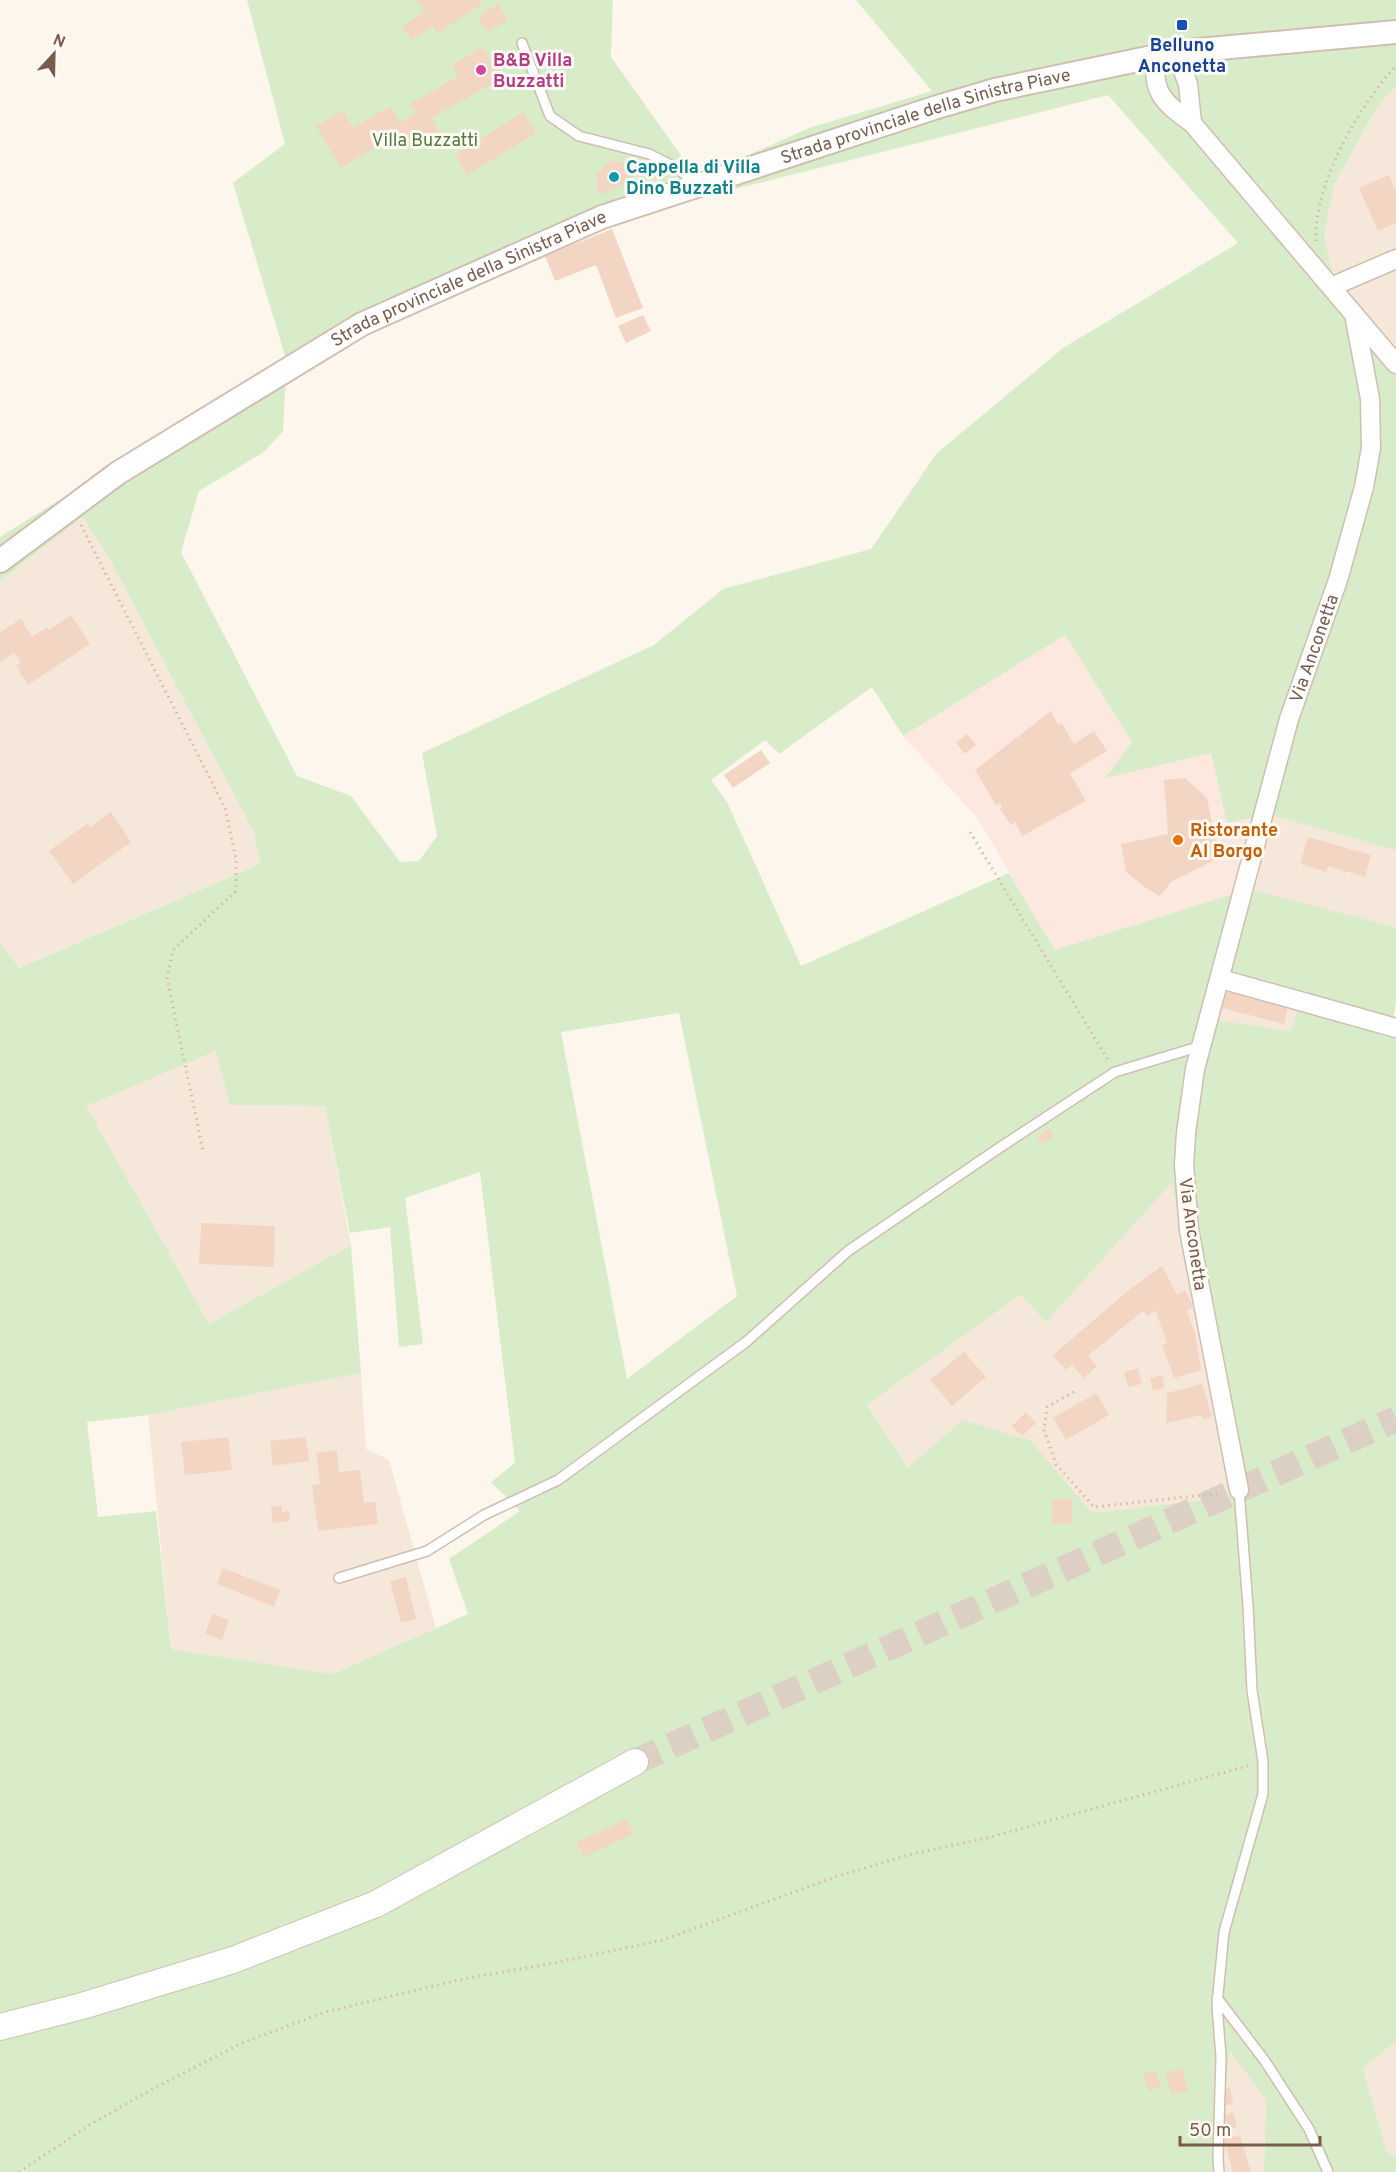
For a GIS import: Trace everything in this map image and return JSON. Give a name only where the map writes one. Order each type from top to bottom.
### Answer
[{"type":"main road","points":[[0,2027],[82,2006],[233,1960],[376,1904],[635,1762]]},
{"type":"street","name":"Strada provinciale della Sinistra Piave","points":[[0,561],[118,473],[362,324],[602,217],[934,108],[996,90],[1166,53],[1386,32]]},
{"type":"street","points":[[1166,53],[1188,84],[1192,123]]},
{"type":"street","name":"Via Anconetta","points":[[1166,53],[1154,78],[1157,90],[1164,100],[1192,123],[1396,363]]},
{"type":"street","points":[[1331,287],[1396,259]]},
{"type":"street","name":"Via Anconetta","points":[[1239,1490],[1189,1230],[1185,1196],[1186,1133],[1201,1046],[1221,979],[1289,719],[1338,580],[1364,487],[1371,448],[1370,399],[1354,314]]},
{"type":"street","points":[[1221,979],[1396,1028]]},
{"type":"lane","points":[[522,43],[550,116],[579,136],[649,154],[677,168],[697,185]]},
{"type":"lane","points":[[339,1578],[427,1551],[484,1515],[558,1480],[746,1342],[848,1251],[999,1148],[1115,1072],[1201,1046]]},
{"type":"lane","points":[[1219,2172],[1221,2057],[1217,1998],[1224,1932],[1263,1794],[1263,1762],[1252,1690],[1239,1490]]},
{"type":"lane","points":[[1217,1998],[1265,2061],[1309,2129],[1328,2172]]},
{"type":"path","points":[[1317,248],[1316,232],[1320,210],[1333,163],[1386,76],[1396,66]]},
{"type":"path","points":[[72,507],[225,808],[236,859],[236,891],[173,950],[167,978],[202,1151]]},
{"type":"path","points":[[970,832],[1115,1072]]},
{"type":"path","points":[[1074,1392],[1047,1407],[1044,1430],[1056,1464],[1094,1507],[1210,1496],[1239,1490]]},
{"type":"path","points":[[19,2172],[91,2124],[158,2086],[244,2042],[326,2012],[458,1980],[663,1940],[835,1877],[912,1854],[987,1838],[1263,1762]]},
{"type":"shaded area","points":[[1396,85],[1396,353],[1334,281],[1324,235],[1334,185],[1377,107]]},
{"type":"shaded area","points":[[83,517],[108,556],[255,833],[260,864],[18,968],[0,943],[0,581]]},
{"type":"shaded area","points":[[1065,635],[1132,742],[1106,777],[1211,752],[1227,823],[1270,815],[1249,889],[1055,951],[978,819],[903,736]]},
{"type":"shaded area","points":[[1270,815],[1396,850],[1396,927],[1249,889]]},
{"type":"shaded area","points":[[1220,977],[1301,1000],[1290,1031],[1207,1019]]},
{"type":"shaded area","points":[[217,1051],[230,1105],[325,1106],[351,1245],[209,1324],[85,1105]]},
{"type":"shaded area","points":[[1172,1181],[1229,1497],[1092,1513],[1031,1441],[908,1468],[867,1405],[1020,1295],[1046,1322]]},
{"type":"shaded area","points":[[361,1373],[366,1449],[389,1460],[436,1628],[332,1674],[171,1649],[148,1415]]},
{"type":"shaded area","points":[[1396,2041],[1396,2157],[1387,2152],[1363,2069]]},
{"type":"shaded area","points":[[1230,2050],[1266,2100],[1264,2172],[1214,2172]]},
{"type":"green space","name":"Villa Buzzatti","points":[[247,0],[613,0],[611,57],[697,178],[809,128],[932,91],[856,0],[1396,0],[1396,85],[1377,107],[1334,185],[1324,235],[1334,281],[1396,353],[1396,850],[1270,815],[1227,823],[1211,753],[1105,778],[1132,742],[1065,635],[903,736],[872,687],[779,754],[765,740],[711,780],[727,802],[801,966],[1009,873],[1055,950],[1249,889],[1396,927],[1396,1003],[1392,1026],[1396,1028],[1396,2041],[1363,2069],[1387,2152],[1396,2157],[1396,2172],[1264,2172],[1266,2100],[1230,2051],[1214,2172],[0,2172],[0,943],[19,968],[260,864],[254,832],[108,556],[83,517],[0,581],[0,537],[286,359],[233,183],[285,144]],"holes":[[[1108,95],[1238,243],[1063,348],[937,453],[871,549],[723,589],[654,645],[422,753],[437,836],[419,861],[400,862],[351,796],[297,776],[181,552],[199,491],[264,452],[283,431],[287,359],[697,179],[692,200]],[[1220,977],[1301,1000],[1290,1031],[1208,1019]],[[679,1013],[737,1296],[627,1379],[561,1032]],[[216,1051],[230,1105],[325,1106],[350,1233],[390,1227],[399,1347],[423,1344],[405,1198],[480,1172],[515,1463],[491,1482],[520,1511],[449,1559],[468,1614],[332,1674],[171,1649],[156,1511],[98,1517],[87,1422],[148,1415],[361,1373],[351,1245],[209,1324],[86,1106]],[[1172,1182],[1229,1497],[1092,1513],[1031,1441],[963,1420],[908,1468],[867,1405],[1020,1295],[1046,1322]]]},
{"type":"building","points":[[417,0],[480,0],[482,4],[438,33],[433,26],[411,40],[402,26],[424,12]]},
{"type":"building","points":[[498,4],[508,20],[488,32],[478,17]]},
{"type":"building","points":[[482,47],[500,79],[432,118],[439,131],[406,150],[397,135],[341,168],[316,126],[343,111],[353,128],[391,106],[400,123],[416,113],[410,104],[458,76],[452,65]]},
{"type":"building","points":[[523,112],[536,133],[467,175],[455,155]]},
{"type":"building","name":"Cappella di Villa Dino Buzzati","points":[[615,161],[624,163],[633,181],[600,195],[596,185],[597,174],[607,164]]},
{"type":"building","points":[[1389,175],[1396,191],[1396,223],[1378,231],[1359,188]]},
{"type":"building","points":[[612,229],[643,308],[616,318],[596,265],[555,281],[545,256]]},
{"type":"building","points":[[643,315],[651,331],[626,343],[618,326]]},
{"type":"building","points":[[71,615],[90,644],[28,685],[16,666],[21,662],[14,653],[0,662],[0,632],[21,619],[32,637],[47,627],[49,630]]},
{"type":"building","points":[[1051,711],[1058,724],[1062,723],[1074,744],[1094,731],[1107,751],[1070,773],[1086,801],[1022,836],[1015,822],[1011,825],[1000,809],[1002,807],[1000,803],[996,805],[975,770]]},
{"type":"building","points":[[967,734],[976,745],[965,754],[956,743]]},
{"type":"building","points":[[761,750],[770,763],[733,788],[724,775]]},
{"type":"building","name":"Ristorante Al Borgo","points":[[1185,778],[1207,798],[1218,852],[1217,859],[1171,882],[1160,896],[1126,872],[1121,844],[1168,834],[1164,780]]},
{"type":"building","points":[[111,812],[131,842],[73,884],[49,851],[88,823],[90,827]]},
{"type":"building","points":[[1308,837],[1371,855],[1365,877],[1328,866],[1326,872],[1300,864]]},
{"type":"building","points":[[1227,990],[1288,1005],[1284,1024],[1222,1008]]},
{"type":"building","points":[[1049,1129],[1054,1136],[1042,1144],[1037,1137]]},
{"type":"building","points":[[201,1223],[275,1226],[274,1267],[199,1264]]},
{"type":"building","points":[[1162,1266],[1177,1295],[1185,1290],[1193,1307],[1187,1311],[1195,1334],[1201,1370],[1174,1378],[1162,1345],[1167,1343],[1155,1310],[1147,1317],[1144,1310],[1088,1356],[1097,1366],[1084,1378],[1072,1365],[1066,1370],[1053,1355],[1129,1290]]},
{"type":"building","points":[[964,1352],[986,1377],[952,1406],[930,1380]]},
{"type":"building","points":[[1138,1368],[1142,1384],[1128,1387],[1124,1372]]},
{"type":"building","points":[[1162,1375],[1165,1388],[1153,1391],[1150,1378]]},
{"type":"building","points":[[1202,1384],[1212,1416],[1204,1420],[1202,1415],[1166,1423],[1167,1393]]},
{"type":"building","points":[[1096,1393],[1109,1415],[1066,1440],[1053,1418]]},
{"type":"building","points":[[1026,1412],[1036,1423],[1022,1436],[1012,1426]]},
{"type":"building","points":[[228,1437],[232,1470],[185,1475],[181,1442]]},
{"type":"building","points":[[306,1437],[309,1461],[273,1466],[270,1441]]},
{"type":"building","points":[[337,1450],[339,1472],[360,1470],[364,1503],[375,1502],[378,1524],[318,1531],[312,1485],[320,1484],[316,1453]]},
{"type":"building","points":[[1072,1499],[1072,1523],[1052,1524],[1052,1500]]},
{"type":"building","points":[[282,1506],[282,1512],[289,1511],[290,1521],[273,1523],[271,1507]]},
{"type":"building","points":[[223,1568],[280,1590],[274,1607],[217,1584]]},
{"type":"building","points":[[406,1577],[416,1619],[401,1623],[390,1581]]},
{"type":"building","points":[[212,1614],[229,1620],[222,1640],[205,1634]]},
{"type":"building","points":[[627,1819],[634,1834],[584,1857],[577,1842]]},
{"type":"building","points":[[1182,2068],[1188,2090],[1172,2095],[1165,2073]]},
{"type":"building","points":[[1155,2070],[1161,2087],[1149,2091],[1143,2074]]},
{"type":"building","points":[[1230,2087],[1233,2104],[1225,2106],[1222,2089]]},
{"type":"building","points":[[1233,2112],[1237,2127],[1228,2129],[1224,2115]]},
{"type":"building","points":[[1240,2135],[1251,2172],[1233,2172],[1224,2139]]},
{"type":"tunnel","points":[[635,1762],[1396,1419]]},
{"type":"place","name":"Belluno Anconetta","points":[[1182,25]]},
{"type":"place","name":"B&B Villa Buzzatti","points":[[481,70]]},
{"type":"place","name":"Cappella di Villa Dino Buzzati","points":[[614,177]]},
{"type":"place","name":"Ristorante Al Borgo","points":[[1178,840]]}]
